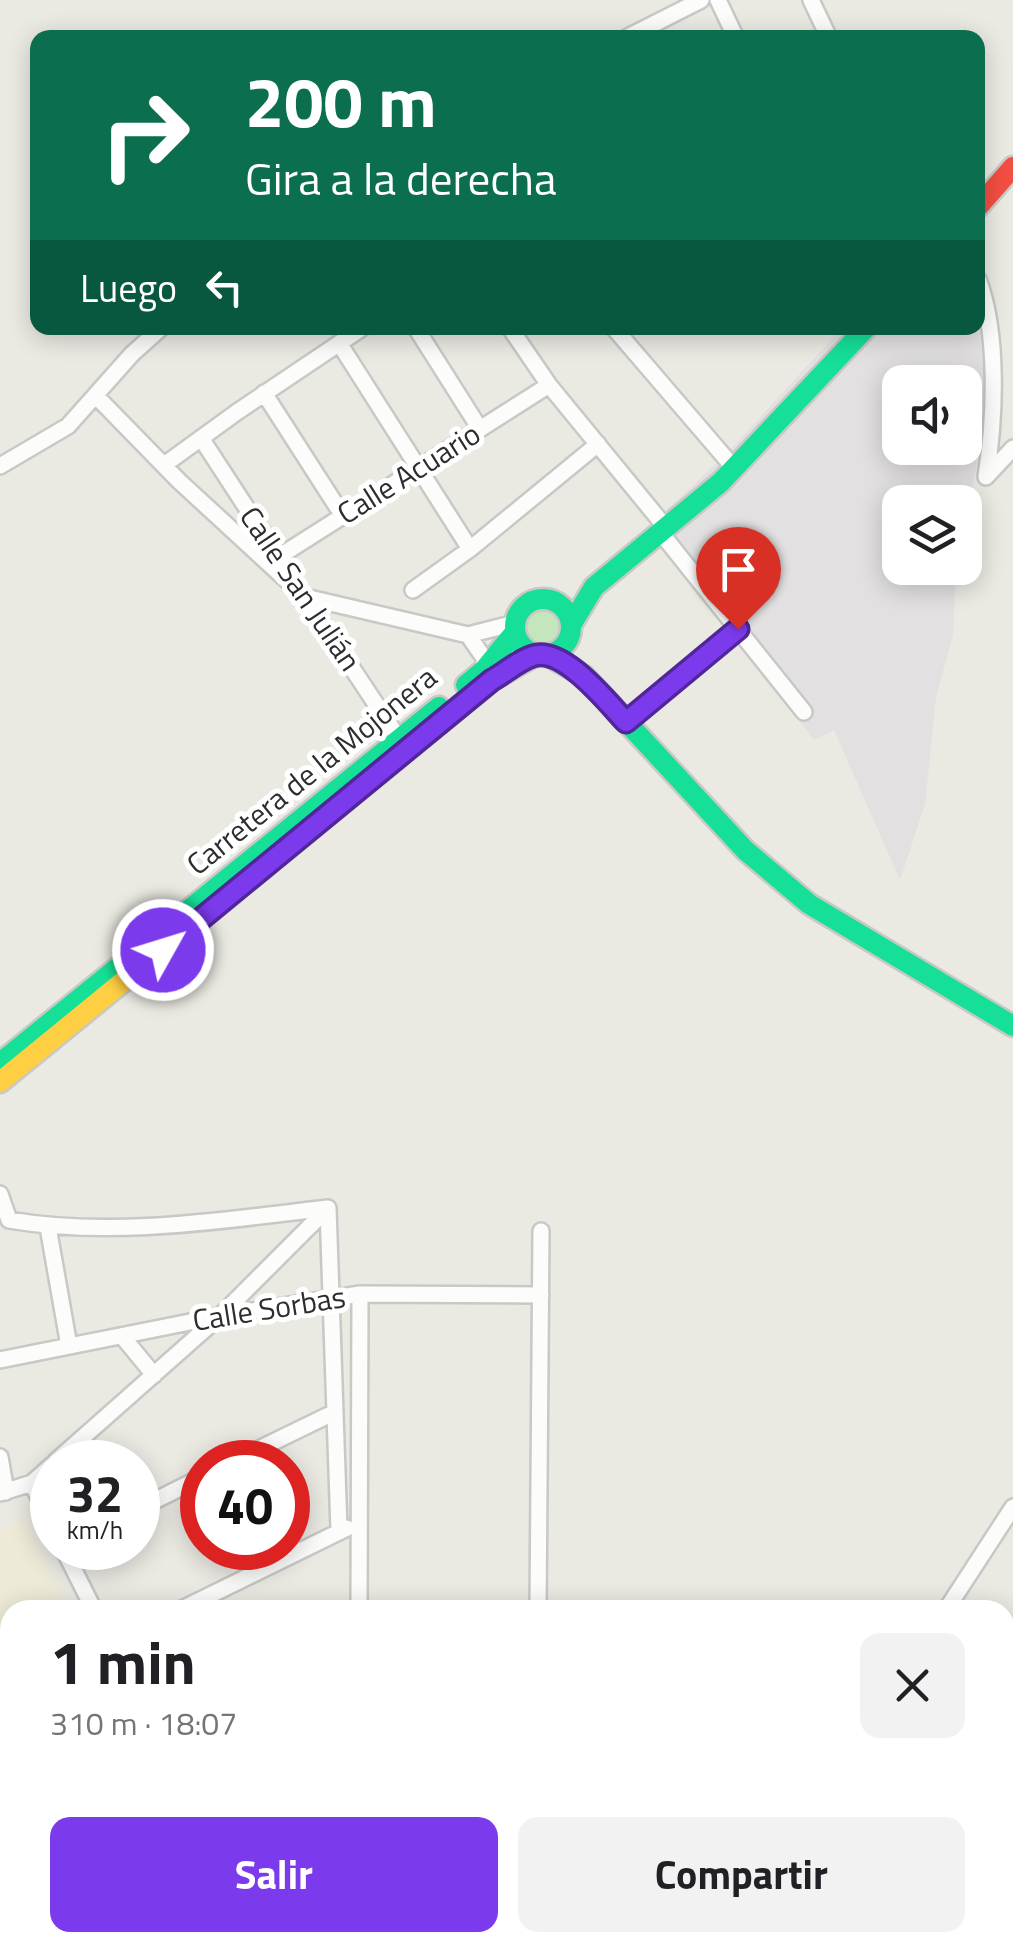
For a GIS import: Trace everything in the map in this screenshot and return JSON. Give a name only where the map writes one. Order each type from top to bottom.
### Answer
[{"type":"street","points":[[718,0],[732,30]]},
{"type":"street","points":[[811,0],[825,30]]},
{"type":"street","points":[[641,30],[697,1]]},
{"type":"street","points":[[985,199],[1013,167]]},
{"type":"street","points":[[985,311],[992,382],[992,442],[986,476],[1013,448]]},
{"type":"street","points":[[0,466],[68,426],[153,335]]},
{"type":"street","points":[[164,466],[351,335]]},
{"type":"street","points":[[420,335],[480,429]]},
{"type":"street","points":[[515,335],[549,385],[804,712]]},
{"type":"street","points":[[620,335],[734,468]]},
{"type":"street","points":[[859,335],[734,468],[664,531],[594,587],[526,605],[515,627],[524,648],[584,676],[745,850],[810,904],[1013,1026]]},
{"type":"street","points":[[338,343],[470,549]]},
{"type":"street","name":"Calle Acuario","points":[[273,560],[549,385]]},
{"type":"street","points":[[264,393],[344,516]]},
{"type":"street","points":[[96,396],[164,466],[273,560],[305,597],[468,635],[515,627]]},
{"type":"street","name":"Calle San Julián","points":[[201,438],[273,560]]},
{"type":"street","points":[[413,590],[470,549],[598,444]]},
{"type":"street","points":[[541,655],[562,648],[594,587]]},
{"type":"street","name":"Calle San Julián","points":[[305,597],[400,739]]},
{"type":"street","points":[[551,600],[565,609],[584,676]]},
{"type":"street","name":"Carretera de la Mojonera","points":[[0,1063],[484,670],[515,627]]},
{"type":"street","points":[[626,722],[738,629]]},
{"type":"street","points":[[468,635],[484,658],[484,670]]},
{"type":"street","name":"Carretera de la Mojonera","points":[[0,1082],[492,680],[541,655]]},
{"type":"street","points":[[0,1194],[4,1226],[164,1226],[328,1208]]},
{"type":"street","points":[[328,1208],[339,1530]]},
{"type":"street","points":[[81,1440],[220,1316],[328,1208]]},
{"type":"street","points":[[48,1226],[69,1346]]},
{"type":"street","points":[[538,1600],[542,1231]]},
{"type":"street","points":[[360,1294],[360,1600]]},
{"type":"street","name":"Calle Sorbas","points":[[0,1360],[220,1316],[360,1294],[541,1295]]},
{"type":"street","points":[[122,1336],[154,1375]]},
{"type":"street","points":[[277,1440],[335,1412]]},
{"type":"street","points":[[0,1457],[3,1492],[30,1485]]},
{"type":"street","points":[[953,1600],[1013,1507]]},
{"type":"street","points":[[200,1600],[360,1523]]},
{"type":"street","points":[[74,1570],[89,1600]]},
{"type":"shaded area","points":[[836,335],[980,335],[985,383],[982,412],[982,365],[882,365],[882,465],[976,465],[973,485],[882,485],[882,585],[955,585],[953,635],[936,697],[925,804],[900,880],[834,730],[814,740],[648,528],[730,450]]},
{"type":"shaded area","points":[[24,1518],[30,1531],[30,1570],[49,1570],[63,1600],[0,1600],[0,1530]]},
{"type":"green space","points":[[544,607],[558,613],[564,627],[558,641],[544,647],[530,641],[524,627],[530,613]]},
{"type":"traffic: fast","points":[[571,625],[594,587],[721,482],[859,335]]},
{"type":"traffic: fast","points":[[543,599],[563,607],[571,627],[563,647],[543,655],[523,647],[515,627],[523,607],[543,599]]},
{"type":"traffic: fast","points":[[466,685],[484,670],[515,632]]},
{"type":"traffic: fast","points":[[431,730],[492,680],[536,655]]},
{"type":"traffic: fast","points":[[547,655],[584,676],[745,850],[809,904],[1013,1026]]},
{"type":"traffic: fast","points":[[0,1063],[439,707]]},
{"type":"traffic: slow","points":[[0,1082],[431,730]]},
{"type":"traffic: jam","points":[[985,199],[1013,167]]},
{"type":"route","points":[[163,950],[492,680],[536,654],[546,655],[584,676],[626,722],[738,629]]}]
